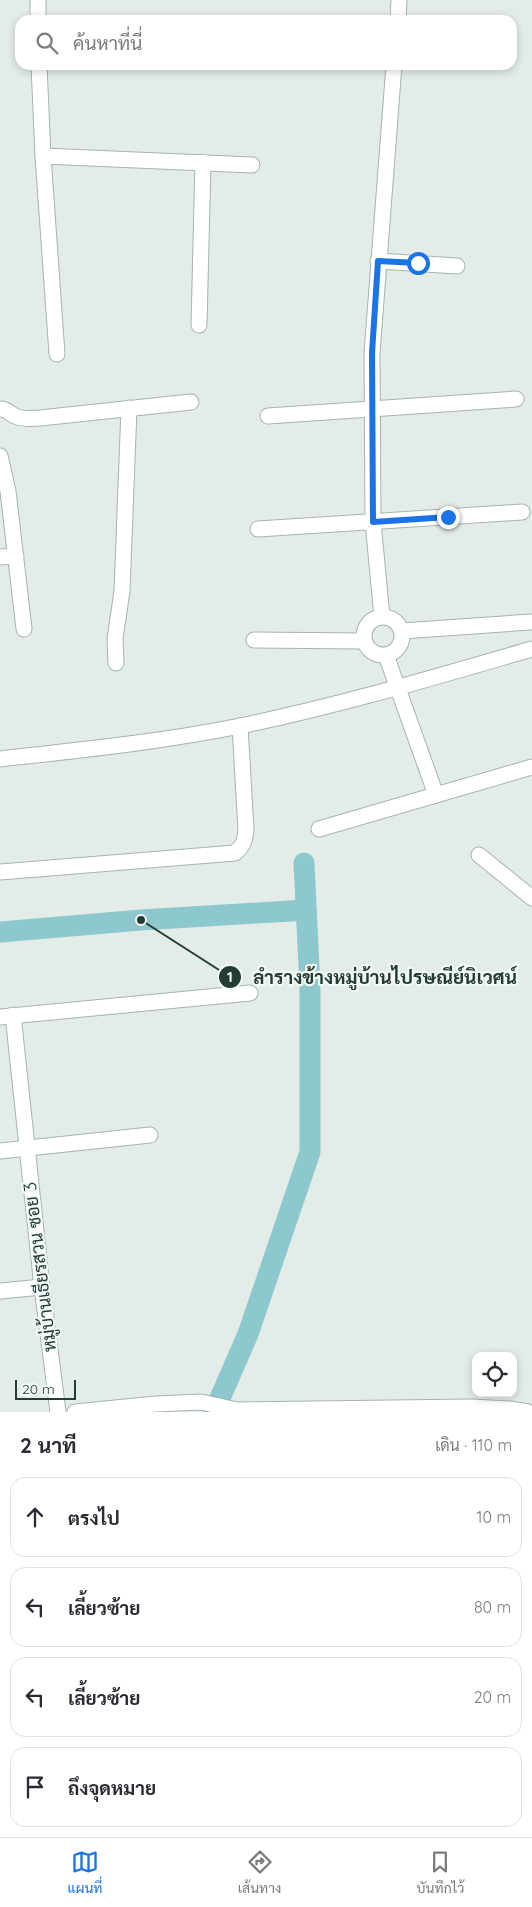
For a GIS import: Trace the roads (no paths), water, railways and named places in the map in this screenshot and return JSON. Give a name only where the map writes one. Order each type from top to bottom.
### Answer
[{"type":"street","points":[[38,0],[38,15]]},
{"type":"street","points":[[398,15],[399,0]]},
{"type":"street","points":[[39,70],[43,156],[57,354]]},
{"type":"street","points":[[382,617],[373,522],[372,353],[394,70]]},
{"type":"street","points":[[43,156],[252,165]]},
{"type":"street","points":[[199,325],[203,162]]},
{"type":"street","points":[[378,261],[457,266]]},
{"type":"street","points":[[268,416],[516,399]]},
{"type":"street","points":[[0,409],[7,410],[15,416],[28,418],[191,402]]},
{"type":"street","points":[[116,663],[115,639],[122,591],[129,408]]},
{"type":"street","points":[[0,456],[8,491],[24,629]]},
{"type":"street","points":[[258,529],[522,512]]},
{"type":"street","points":[[0,558],[16,556]]},
{"type":"street","points":[[382,617],[391,618],[402,631],[399,647],[394,652],[386,655],[372,652],[364,641],[364,632],[368,624],[374,619],[382,617]]},
{"type":"street","points":[[402,631],[530,622]]},
{"type":"street","points":[[254,640],[364,641]]},
{"type":"street","points":[[0,758],[155,741],[240,726],[397,688],[532,649]]},
{"type":"street","points":[[386,655],[436,794]]},
{"type":"street","points":[[0,872],[235,853],[245,842],[246,830],[240,726]]},
{"type":"street","points":[[319,829],[532,768]]},
{"type":"street","points":[[479,855],[532,898]]},
{"type":"street","points":[[6,1016],[250,993]]},
{"type":"street","name":"หมู่บ้านเธียรสวน ซอย 3","points":[[6,1016],[27,1148],[58,1412]]},
{"type":"street","points":[[0,1151],[150,1134]]},
{"type":"street","points":[[0,1291],[42,1286]]},
{"type":"street","points":[[75,1412],[156,1404],[208,1403],[237,1410],[471,1407],[528,1412]]},
{"type":"waterway","points":[[214,1412],[248,1334],[310,1152],[310,988],[304,863]]},
{"type":"waterway","points":[[0,932],[141,920],[306,910]]},
{"type":"place","name":"ลำรางข้างหมู่บ้านไปรษณีย์นิเวศน์","points":[[141,920]]}]
